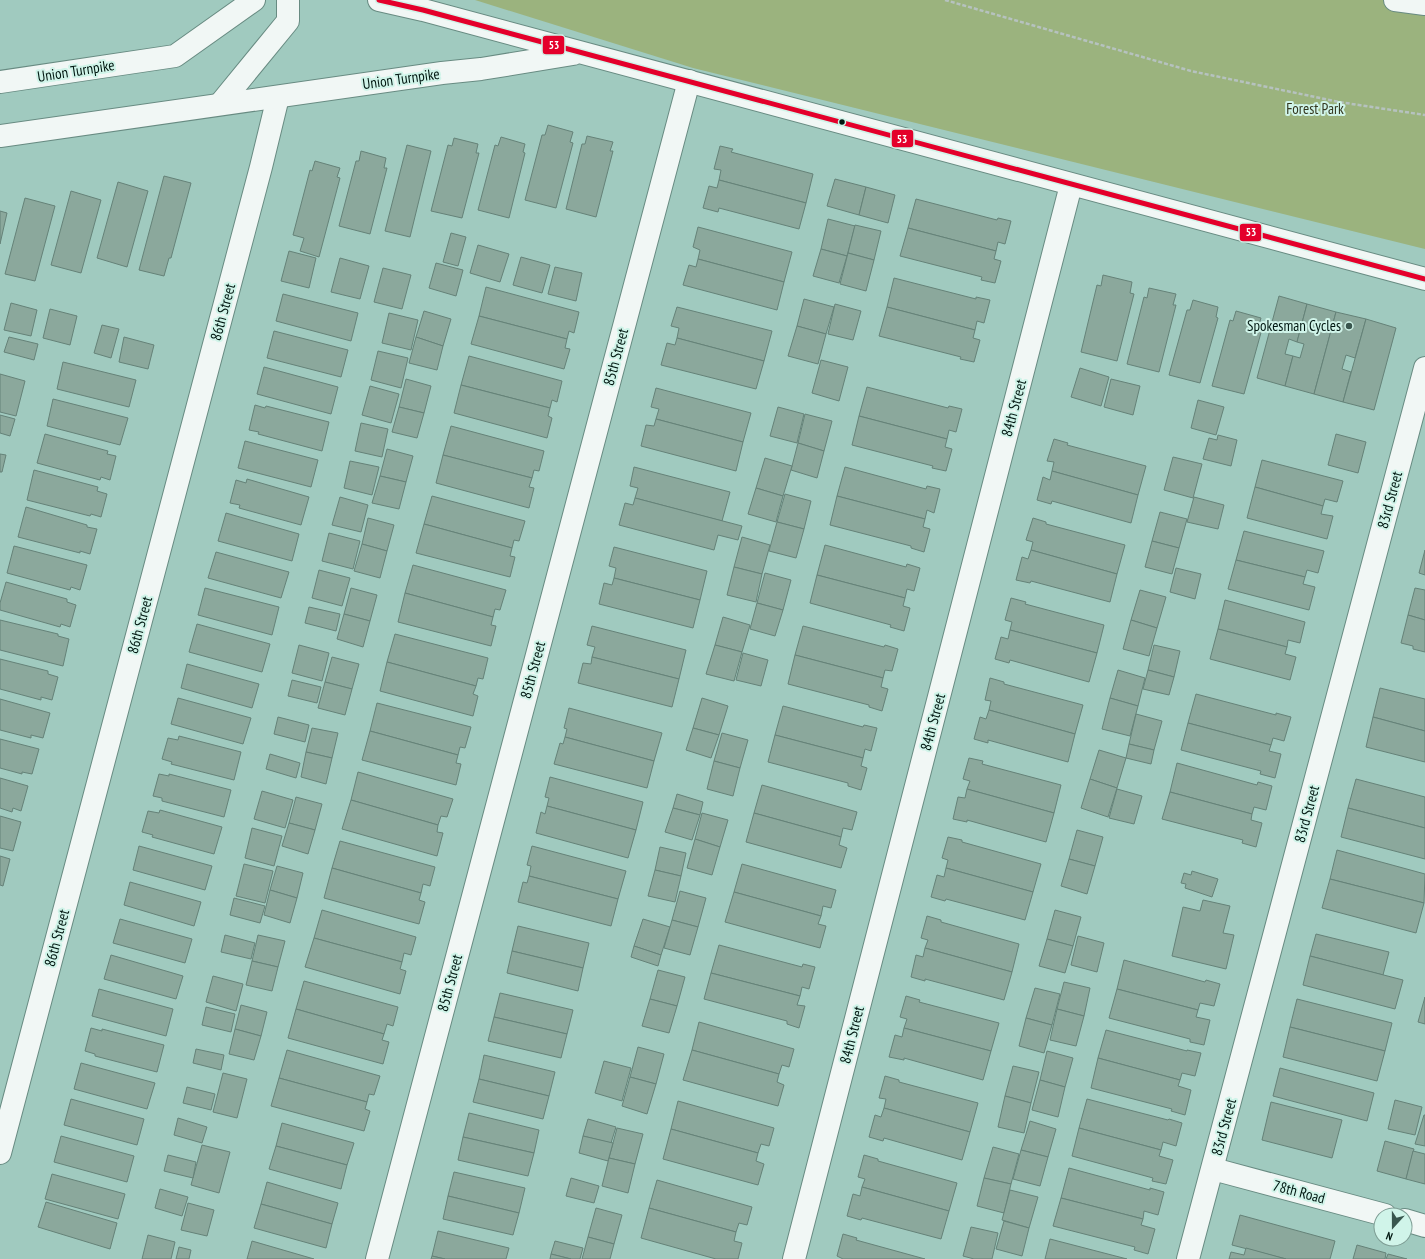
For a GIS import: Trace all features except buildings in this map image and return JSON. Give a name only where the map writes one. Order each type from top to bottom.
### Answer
[{"type":"main road","name":"Union Turnpike","points":[[0,82],[175,56],[254,0]]},
{"type":"main road","points":[[220,104],[288,21],[288,0]]},
{"type":"main road","points":[[379,0],[419,5],[581,52],[1425,279]]},
{"type":"main road","points":[[1395,0],[1425,4]]},
{"type":"main road","name":"Union Turnpike","points":[[0,136],[442,73],[481,69],[581,52]]},
{"type":"main road","name":"85th Street","points":[[377,1259],[689,81]]},
{"type":"main road","name":"86th Street","points":[[0,1153],[257,182],[278,97]]},
{"type":"main road","name":"84th Street","points":[[794,1259],[1072,185]]},
{"type":"main road","name":"83rd Street","points":[[1188,1259],[1425,368]]},
{"type":"main road","name":"78th Road","points":[[1212,1170],[1373,1212]]},
{"type":"main road","points":[[1413,1222],[1425,1226]]},
{"type":"path","points":[[945,0],[1191,71],[1339,102],[1425,115]]},
{"type":"green space","name":"Forest Park","points":[[475,0],[1425,0],[1425,249],[693,68]]},
{"type":"transit line","name":"53","points":[[379,0],[423,10],[1425,279]]},
{"type":"place","name":"Spokesman Cycles","points":[[1349,326]]}]
